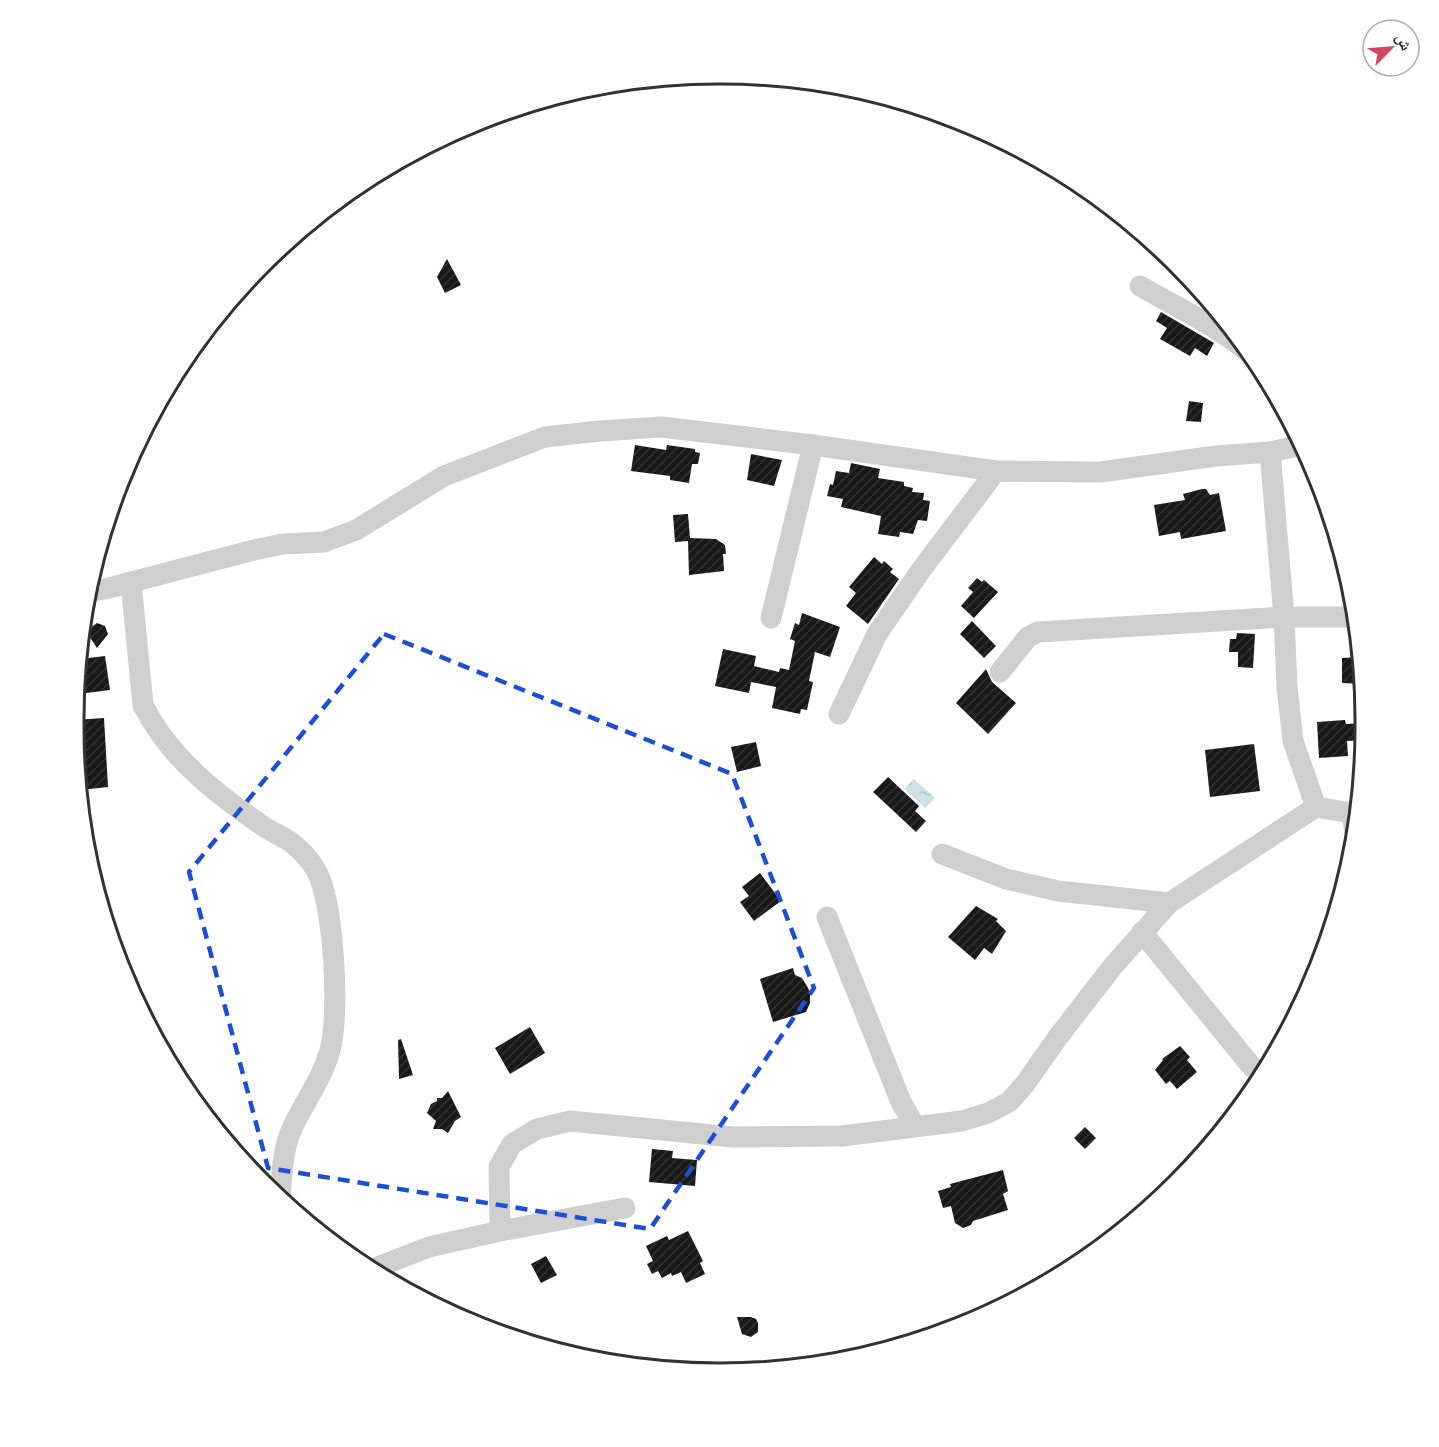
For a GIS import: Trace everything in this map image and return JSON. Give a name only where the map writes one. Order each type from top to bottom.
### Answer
[{"type":"street","points":[[1140,286],[1227,337]]},
{"type":"street","points":[[97,590],[254,550],[283,544],[324,542],[356,530],[444,476],[545,437],[600,430],[662,427],[813,445],[996,471],[1100,472],[1294,448]]},
{"type":"street","points":[[771,618],[813,445]]},
{"type":"street","points":[[1270,452],[1293,741],[1316,807]]},
{"type":"street","points":[[839,714],[877,634],[921,570],[996,471]]},
{"type":"street","points":[[131,582],[143,705],[152,723],[172,751],[221,796],[263,826],[292,843],[306,856],[317,871],[326,899],[332,940],[336,1015],[325,1069],[291,1132],[284,1159],[281,1187]]},
{"type":"street","points":[[1000,672],[1028,637],[1038,632],[1284,617],[1347,617]]},
{"type":"street","points":[[1316,807],[1349,818]]},
{"type":"street","points":[[500,1231],[499,1167],[512,1144],[537,1129],[570,1122],[733,1137],[842,1136],[962,1121],[988,1113],[1009,1102],[1025,1084],[1113,966],[1169,903],[1316,807]]},
{"type":"street","points":[[942,854],[1006,879],[1058,891],[1169,903]]},
{"type":"street","points":[[827,917],[900,1102],[915,1126]]},
{"type":"street","points":[[1143,932],[1255,1069]]},
{"type":"street","points":[[382,1265],[429,1247],[500,1231],[625,1208]]},
{"type":"highlighted area","points":[[384,634],[732,774],[814,988],[650,1229],[268,1168],[189,872]]},
{"type":"water","points":[[914,779],[935,798],[925,808],[904,789]]},
{"type":"building","points":[[447,259],[461,285],[445,293],[437,277]]},
{"type":"building","points":[[1161,312],[1214,343],[1207,356],[1195,348],[1190,356],[1160,339],[1167,328],[1156,321]]},
{"type":"building","points":[[1189,401],[1203,403],[1201,422],[1186,421]]},
{"type":"building","points":[[635,445],[666,450],[667,445],[695,449],[695,452],[700,453],[698,464],[692,464],[689,483],[670,480],[670,476],[631,471]]},
{"type":"building","points":[[751,454],[782,460],[774,486],[747,480]]},
{"type":"building","points":[[851,463],[880,469],[878,478],[904,482],[904,486],[913,488],[912,492],[924,493],[923,500],[930,501],[927,521],[918,520],[913,534],[900,532],[899,537],[878,534],[881,516],[841,507],[843,499],[827,496],[830,484],[833,485],[836,471],[849,473]]},
{"type":"building","points":[[1206,489],[1210,495],[1219,493],[1226,531],[1181,539],[1180,532],[1159,536],[1154,505],[1185,500],[1183,494]]},
{"type":"building","points":[[688,514],[690,538],[716,539],[725,545],[724,571],[689,575],[688,541],[675,542],[673,515]]},
{"type":"building","points":[[874,557],[882,564],[884,561],[893,569],[890,572],[899,579],[868,624],[846,606],[856,593],[849,587]]},
{"type":"building","points":[[977,578],[982,582],[984,580],[998,592],[974,618],[961,606],[973,592],[968,588]]},
{"type":"building","points":[[802,613],[840,627],[830,657],[815,652],[809,681],[813,682],[807,710],[801,709],[800,714],[772,708],[776,687],[751,682],[749,693],[715,686],[723,649],[756,656],[754,666],[779,672],[780,668],[789,670],[795,641],[790,639],[795,623],[799,625]]},
{"type":"building","points":[[972,621],[996,646],[984,658],[960,634]]},
{"type":"building","points":[[97,623],[105,626],[108,634],[97,648],[89,636],[91,628]]},
{"type":"building","points":[[1237,633],[1255,634],[1253,668],[1238,667],[1238,652],[1229,652],[1230,639],[1236,639]]},
{"type":"building","points":[[105,656],[110,690],[85,693],[87,658]]},
{"type":"building","points":[[1352,657],[1354,684],[1342,683],[1342,658]]},
{"type":"building","points":[[986,669],[992,682],[1016,703],[988,734],[956,703]]},
{"type":"building","points":[[104,718],[108,787],[87,789],[84,719]]},
{"type":"building","points":[[1345,720],[1346,724],[1355,724],[1355,741],[1347,741],[1348,756],[1319,758],[1317,722]]},
{"type":"building","points":[[756,742],[761,766],[737,772],[731,747]]},
{"type":"building","points":[[1254,744],[1260,791],[1210,797],[1205,750]]},
{"type":"building","points":[[888,777],[919,806],[915,811],[926,821],[916,832],[873,792]]},
{"type":"building","points":[[760,873],[781,901],[754,921],[740,902],[749,896],[742,887]]},
{"type":"building","points":[[976,906],[998,919],[996,921],[1006,931],[992,954],[984,948],[975,960],[948,937]]},
{"type":"building","points":[[793,968],[795,975],[802,978],[810,992],[810,1003],[806,1012],[773,1022],[760,979]]},
{"type":"building","points":[[530,1027],[545,1053],[510,1074],[495,1048]]},
{"type":"building","points":[[401,1039],[413,1075],[399,1079],[398,1040]]},
{"type":"building","points":[[1180,1046],[1190,1057],[1187,1060],[1197,1072],[1177,1089],[1170,1081],[1166,1084],[1155,1070],[1162,1059]]},
{"type":"building","points":[[448,1091],[461,1117],[455,1121],[448,1133],[442,1129],[433,1129],[436,1121],[427,1113],[431,1104],[437,1101],[437,1098],[442,1098]]},
{"type":"building","points":[[1085,1127],[1096,1138],[1085,1149],[1074,1138]]},
{"type":"building","points":[[652,1149],[673,1151],[672,1158],[697,1160],[695,1186],[649,1182]]},
{"type":"building","points":[[1003,1170],[1008,1191],[1003,1194],[1008,1210],[973,1221],[971,1225],[963,1228],[955,1223],[951,1206],[943,1208],[938,1191],[951,1187],[950,1184]]},
{"type":"building","points":[[688,1231],[703,1261],[700,1263],[705,1274],[686,1283],[681,1272],[672,1276],[671,1273],[662,1278],[658,1271],[652,1274],[647,1264],[653,1261],[646,1246],[667,1236],[669,1240]]},
{"type":"building","points":[[546,1256],[557,1275],[541,1283],[531,1264]]},
{"type":"building","points":[[737,1317],[756,1319],[758,1332],[751,1337],[742,1334]]}]
